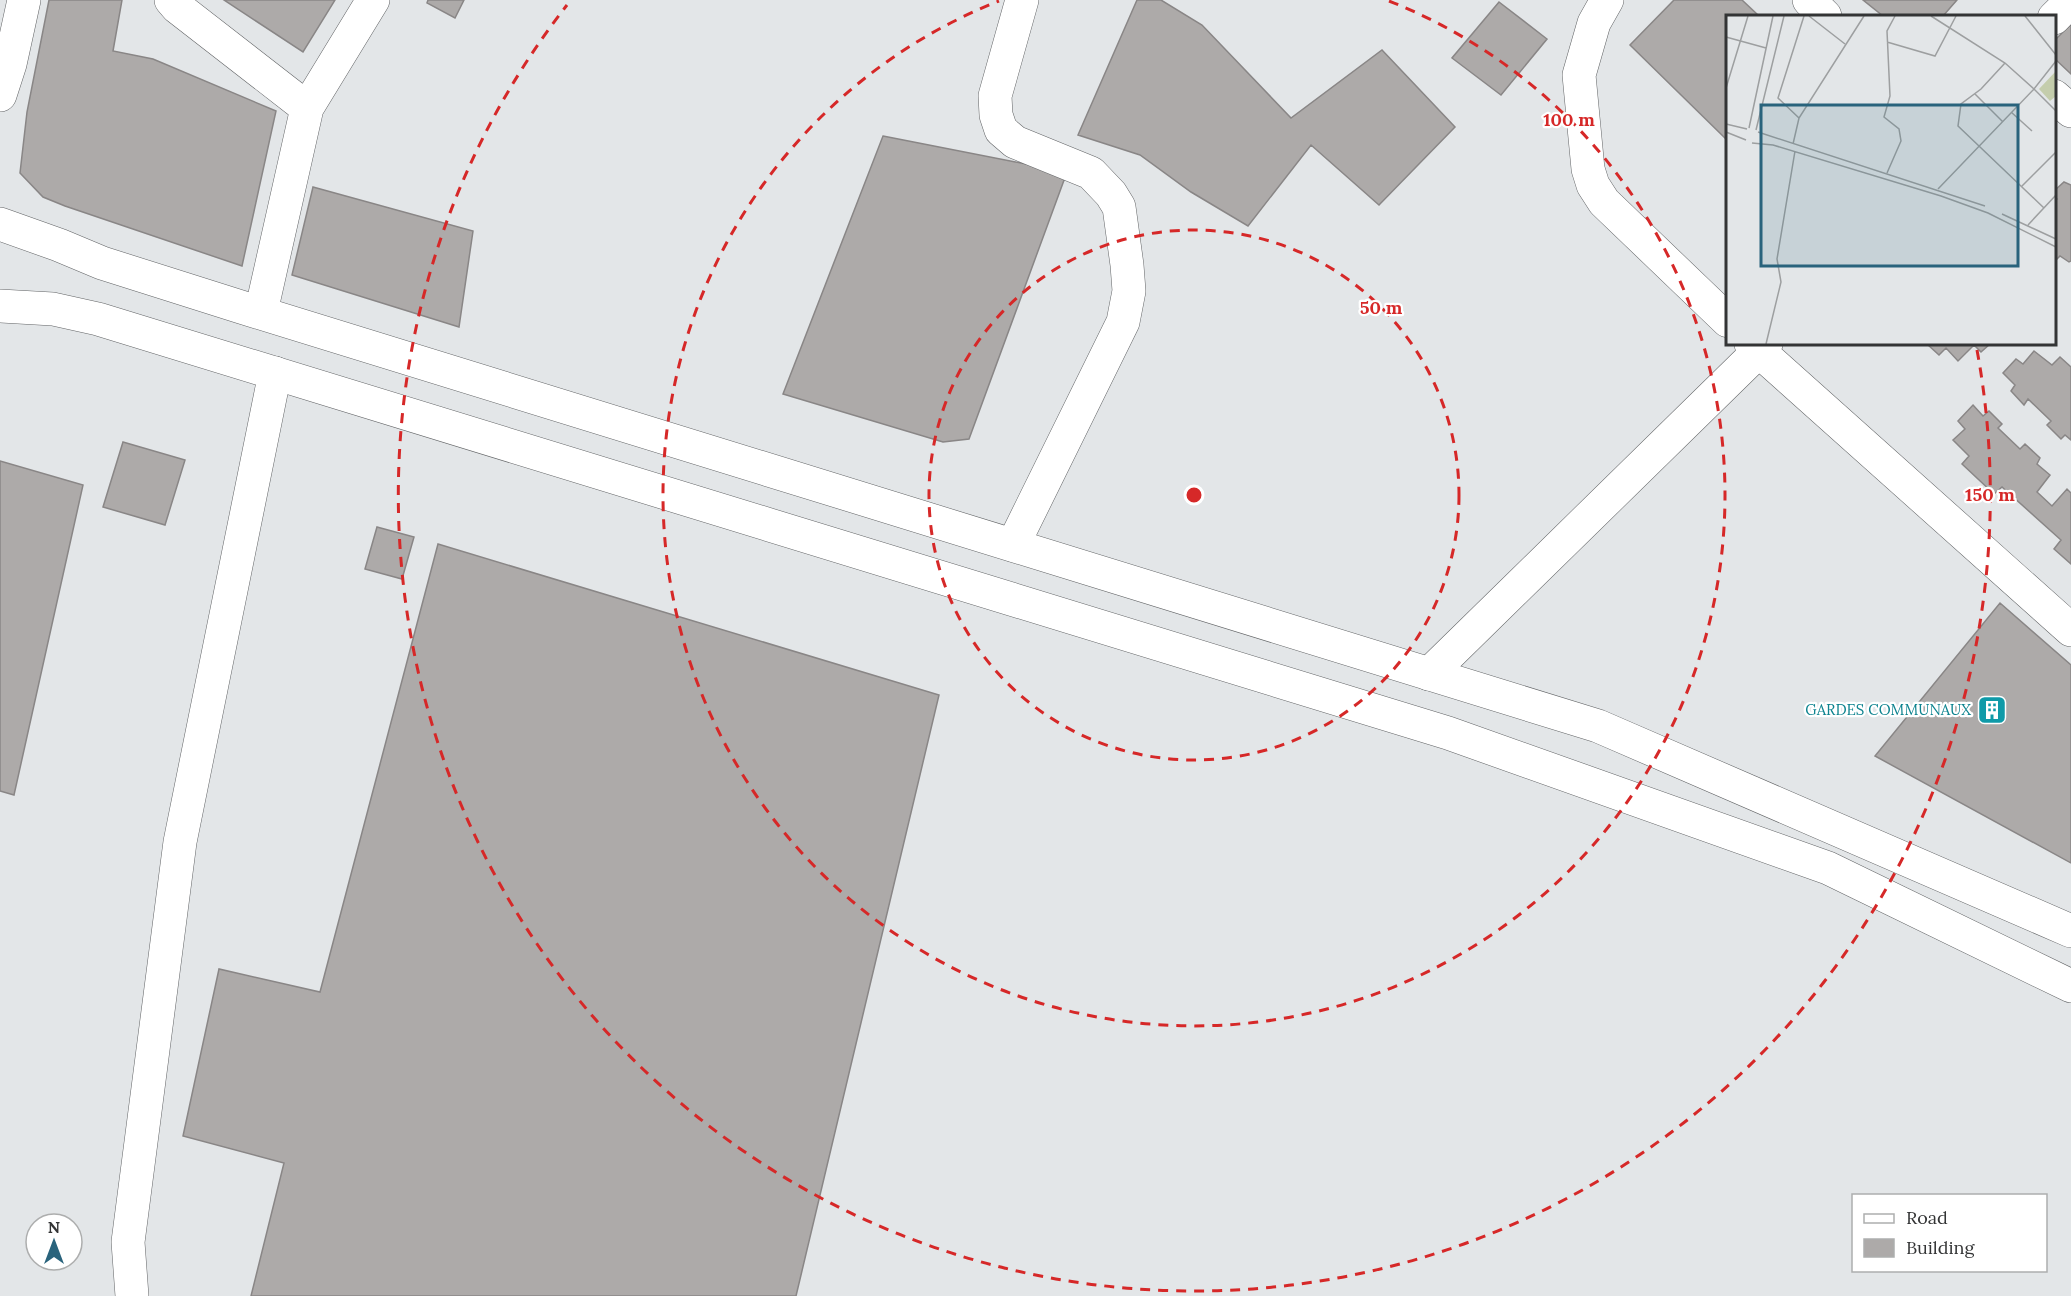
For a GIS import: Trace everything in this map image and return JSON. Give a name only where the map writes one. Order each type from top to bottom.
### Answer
[{"type":"main road","points":[[0,94],[10,64],[24,0]]},
{"type":"main road","points":[[171,0],[307,108]]},
{"type":"main road","points":[[261,312],[307,108],[373,0]]},
{"type":"main road","points":[[1013,545],[1123,322],[1129,291],[1119,207],[1111,194],[1091,174],[1015,142],[1001,130],[996,115],[995,96],[1022,0]]},
{"type":"main road","points":[[1607,0],[1594,23],[1579,75],[1588,169],[1593,185],[1604,202],[1726,319]]},
{"type":"main road","points":[[1809,0],[1824,15]]},
{"type":"main road","points":[[2056,17],[2071,1]]},
{"type":"main road","points":[[2056,97],[2071,111]]},
{"type":"main road","points":[[0,224],[102,263],[1598,726],[2071,931]]},
{"type":"main road","points":[[0,306],[53,309],[98,320],[1448,733],[1828,868],[2071,986]]},
{"type":"main road","points":[[1429,674],[1759,346],[2071,630]]},
{"type":"main road","points":[[132,1296],[129,1242],[180,842],[274,373]]},
{"type":"building","points":[[49,0],[122,0],[113,51],[153,59],[276,111],[242,266],[43,197],[20,173],[27,112]]},
{"type":"building","points":[[224,0],[335,0],[303,52]]},
{"type":"building","points":[[428,0],[464,0],[455,18],[427,3]]},
{"type":"building","points":[[1137,0],[1161,0],[1202,25],[1291,118],[1382,50],[1455,127],[1379,205],[1311,145],[1248,226],[1191,192],[1140,155],[1078,135]]},
{"type":"building","points":[[1674,0],[1742,0],[1758,15],[1726,15],[1726,139],[1630,45]]},
{"type":"building","points":[[1863,0],[1957,0],[1944,15],[1882,15]]},
{"type":"building","points":[[1499,2],[1547,39],[1501,95],[1452,58]]},
{"type":"building","points":[[2071,24],[2071,74],[2056,60],[2056,39]]},
{"type":"building","points":[[883,136],[1067,172],[969,439],[943,442],[783,394]]},
{"type":"building","points":[[2064,182],[2071,185],[2071,261],[2069,262],[2060,256],[2056,260],[2056,189]]},
{"type":"building","points":[[313,187],[473,231],[459,327],[292,275]]},
{"type":"building","points":[[1928,345],[1974,345],[1958,361],[1946,348],[1939,355]]},
{"type":"building","points":[[1974,345],[1989,345],[1981,352]]},
{"type":"building","points":[[2034,351],[2052,365],[2060,357],[2071,367],[2071,440],[2065,435],[2061,439],[2047,425],[2051,421],[2028,399],[2024,405],[2011,391],[2015,385],[2003,373],[2016,359],[2023,364]]},
{"type":"building","points":[[1973,405],[1983,416],[1989,411],[2002,424],[1998,428],[2020,449],[2025,444],[2040,458],[2037,464],[2050,475],[2037,492],[2052,506],[2067,489],[2071,493],[2071,564],[2054,549],[2061,540],[2002,487],[1994,494],[1962,464],[1969,456],[1953,440],[1965,429],[1958,421]]},
{"type":"building","points":[[123,442],[185,460],[165,525],[103,507]]},
{"type":"building","points":[[0,461],[83,485],[14,795],[0,791]]},
{"type":"building","points":[[377,527],[414,537],[402,579],[365,569]]},
{"type":"building","points":[[438,544],[939,695],[796,1296],[251,1296],[284,1163],[183,1136],[219,969],[320,992]]},
{"type":"building","name":"GARDES COMMUNAUX","points":[[2000,603],[2071,665],[2071,863],[1875,756]]},
{"type":"place","name":"GARDES COMMUNAUX","points":[[1992,710]]}]
